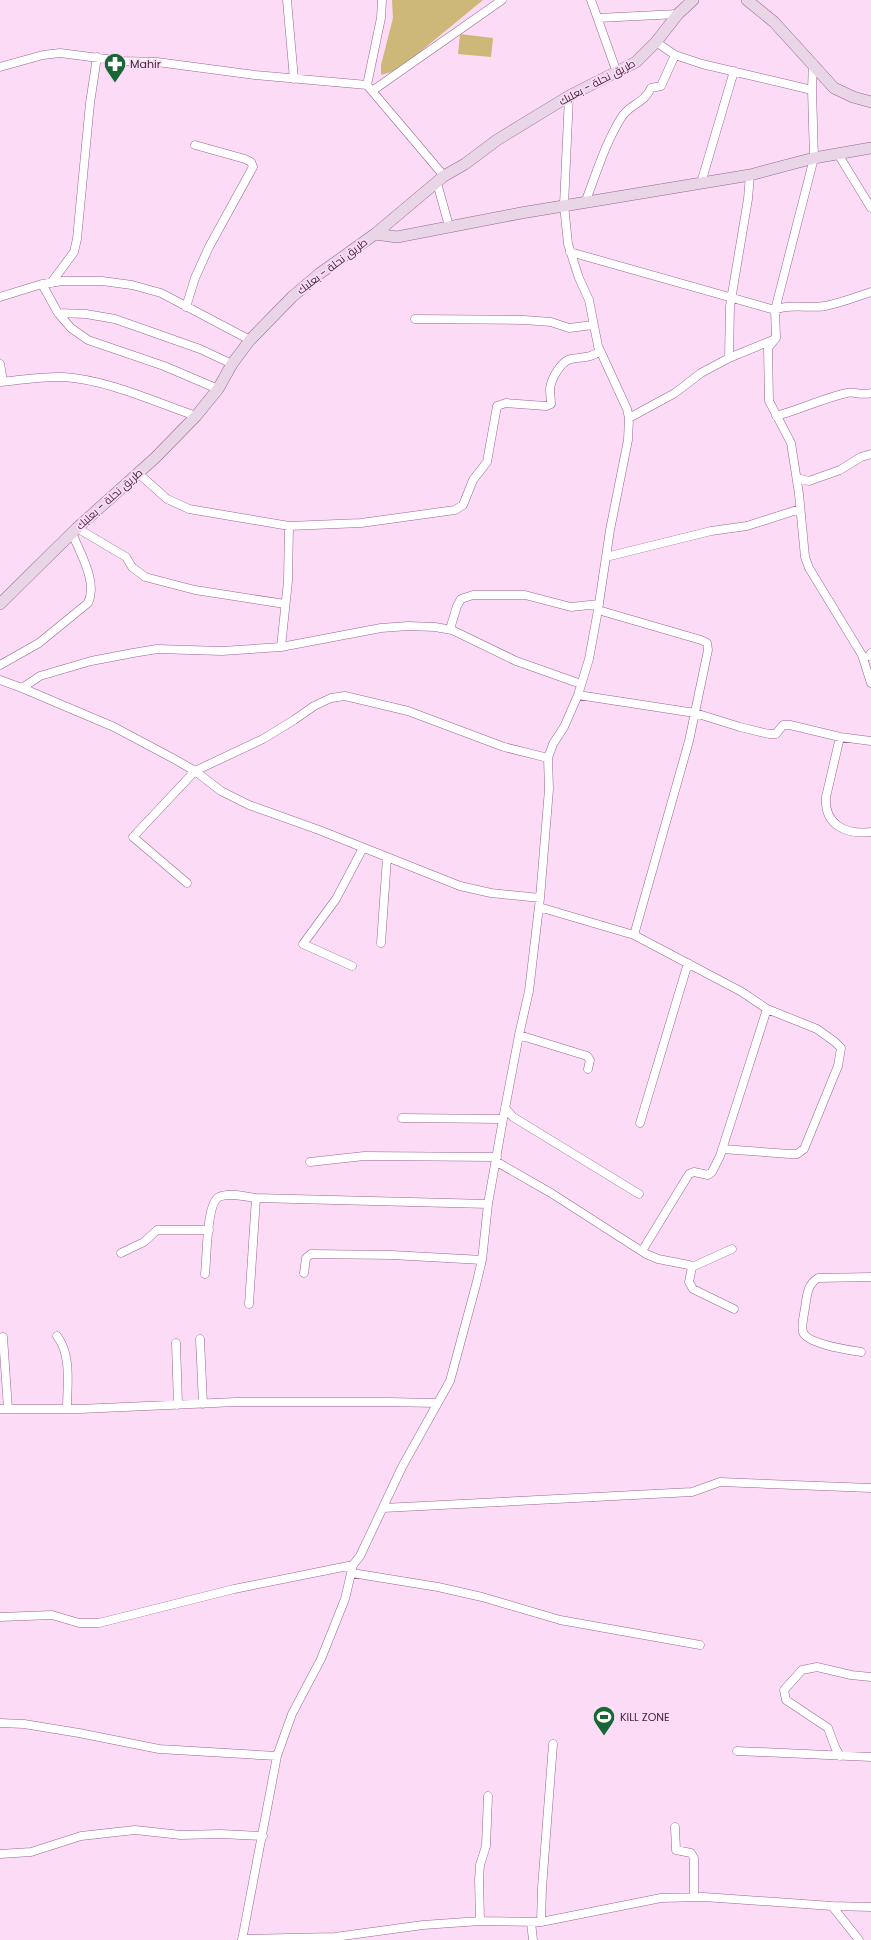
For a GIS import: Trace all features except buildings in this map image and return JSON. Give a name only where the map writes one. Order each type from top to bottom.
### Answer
[{"type":"street","points":[[287,0],[294,79]]},
{"type":"street","points":[[382,0],[381,18],[369,88],[440,180],[449,226]]},
{"type":"street","points":[[0,67],[43,55],[60,53],[98,57],[122,62],[157,62],[369,88],[502,0]]},
{"type":"street","points":[[591,0],[616,70]]},
{"type":"street","name":"طريق نحلة - بعلبك","points":[[0,604],[75,530],[138,473],[196,416],[218,389],[232,364],[250,340],[271,317],[319,274],[375,234],[440,180],[465,164],[502,136],[616,70],[636,62],[656,42],[678,14],[693,0]]},
{"type":"street","points":[[747,0],[774,22],[834,88],[853,97],[871,102]]},
{"type":"street","points":[[598,18],[678,14]]},
{"type":"street","points":[[656,42],[675,55],[702,64],[812,90]]},
{"type":"street","points":[[585,203],[606,147],[622,116],[647,97],[651,88],[661,86],[675,55]]},
{"type":"street","points":[[51,282],[74,252],[77,239],[90,103],[98,57]]},
{"type":"street","points":[[813,64],[812,90],[814,158],[775,310],[776,338],[768,348],[769,401],[791,443],[797,478],[805,557],[809,568],[868,655],[871,683]]},
{"type":"street","points":[[701,183],[734,71]]},
{"type":"street","points":[[569,96],[564,205],[565,226],[570,252],[589,300],[593,325],[600,351],[620,391],[629,418],[628,440],[606,557],[599,607],[589,659],[578,695],[564,726],[553,744],[548,758],[549,789],[540,898],[529,991],[505,1108],[488,1204],[482,1260],[450,1381],[436,1403],[402,1467],[353,1569],[345,1598],[321,1659],[292,1714],[277,1756],[242,1940],[334,1937],[423,1925],[480,1921],[541,1922],[661,1898],[694,1897],[832,1906],[871,1907]]},
{"type":"street","points":[[186,307],[195,278],[209,247],[252,167],[251,162],[245,159],[195,146]]},
{"type":"street","points":[[375,234],[397,237],[564,205],[585,203],[750,175],[814,158],[871,148]]},
{"type":"street","points":[[838,154],[871,208]]},
{"type":"street","points":[[729,358],[731,298],[747,206],[750,175]]},
{"type":"street","points":[[570,252],[775,310],[781,307],[806,308],[826,306],[871,292]]},
{"type":"street","points":[[0,297],[51,282],[89,281],[132,285],[161,293],[250,340]]},
{"type":"street","points":[[42,284],[58,313],[71,328],[88,340],[164,366],[218,389]]},
{"type":"street","points":[[58,313],[86,314],[115,320],[200,349],[232,364]]},
{"type":"street","points":[[415,319],[524,320],[551,322],[569,328],[593,325]]},
{"type":"street","points":[[629,418],[675,393],[701,373],[729,358],[776,338]]},
{"type":"street","points":[[138,473],[167,499],[189,509],[289,526],[362,523],[459,509],[463,505],[473,480],[487,462],[497,406],[502,403],[546,406],[551,404],[550,387],[560,366],[569,359],[593,356],[600,351]]},
{"type":"street","points":[[0,364],[2,382],[42,377],[65,377],[91,381],[196,416]]},
{"type":"street","points":[[776,416],[794,412],[849,392],[862,395],[871,393]]},
{"type":"street","points":[[797,478],[809,481],[840,470],[861,457],[871,454]]},
{"type":"street","points":[[606,557],[711,531],[747,526],[800,509]]},
{"type":"street","points":[[281,648],[286,604],[289,526]]},
{"type":"street","points":[[75,530],[126,557],[132,567],[145,577],[195,590],[286,604]]},
{"type":"street","points":[[0,665],[39,642],[88,602],[91,597],[92,587],[75,530]]},
{"type":"street","points":[[450,630],[457,606],[461,599],[473,594],[525,595],[571,607],[599,607],[707,643],[708,656],[689,741],[634,935]]},
{"type":"street","points":[[22,688],[40,676],[91,662],[133,653],[158,649],[222,651],[281,648],[381,628],[408,626],[435,627],[450,630],[516,661],[581,684]]},
{"type":"street","points":[[0,680],[114,727],[195,771],[234,799],[387,858],[476,890],[540,898]]},
{"type":"street","points":[[578,695],[695,713],[740,728],[769,734],[776,734],[783,725],[790,725],[840,737],[871,741]]},
{"type":"street","points":[[187,883],[133,837],[195,771],[264,739],[322,701],[345,696],[408,711],[504,747],[548,758]]},
{"type":"street","points":[[840,737],[826,797],[825,806],[827,815],[839,826],[848,830],[862,833],[871,832]]},
{"type":"street","points":[[352,966],[303,944],[336,900],[363,848]]},
{"type":"street","points":[[381,943],[387,858]]},
{"type":"street","points":[[539,907],[634,935],[742,992],[767,1009],[817,1029],[841,1048],[838,1066],[804,1149],[801,1152],[790,1154],[722,1149]]},
{"type":"street","points":[[640,1123],[688,963]]},
{"type":"street","points":[[642,1251],[689,1174],[694,1172],[708,1175],[711,1174],[722,1149],[767,1009]]},
{"type":"street","points":[[519,1036],[587,1056],[590,1060],[588,1069]]},
{"type":"street","points":[[505,1108],[510,1114],[639,1194]]},
{"type":"street","points":[[402,1118],[503,1119]]},
{"type":"street","points":[[310,1162],[364,1156],[497,1159],[642,1251],[658,1259],[689,1265],[692,1267],[732,1249]]},
{"type":"street","points":[[205,1274],[212,1207],[219,1197],[226,1195],[256,1198],[488,1204]]},
{"type":"street","points":[[249,1304],[256,1198]]},
{"type":"street","points":[[121,1253],[144,1242],[157,1230],[209,1230]]},
{"type":"street","points":[[304,1273],[306,1258],[311,1254],[392,1255],[482,1260]]},
{"type":"street","points":[[692,1267],[689,1282],[691,1287],[696,1292],[734,1309]]},
{"type":"street","points":[[861,1352],[814,1341],[806,1337],[803,1333],[803,1326],[809,1286],[818,1278],[871,1277]]},
{"type":"street","points":[[57,1336],[62,1342],[65,1353],[67,1409]]},
{"type":"street","points":[[4,1337],[4,1409],[67,1409],[203,1404],[373,1402],[436,1403]]},
{"type":"street","points":[[200,1339],[203,1404]]},
{"type":"street","points":[[176,1343],[178,1405]]},
{"type":"street","points":[[383,1508],[692,1492],[720,1482],[871,1488]]},
{"type":"street","points":[[0,1617],[52,1615],[79,1623],[99,1622],[234,1589],[353,1569],[482,1597],[560,1620],[700,1645]]},
{"type":"street","points":[[840,1756],[828,1728],[786,1700],[784,1690],[802,1670],[817,1667],[851,1675],[871,1677]]},
{"type":"street","points":[[0,1723],[24,1724],[71,1731],[159,1749],[277,1756]]},
{"type":"street","points":[[541,1922],[542,1888],[553,1744]]},
{"type":"street","points":[[737,1751],[871,1757]]},
{"type":"street","points":[[480,1921],[479,1878],[480,1865],[486,1846],[488,1796]]},
{"type":"street","points":[[675,1827],[676,1850],[691,1853],[694,1858],[694,1897]]},
{"type":"street","points":[[0,1854],[31,1852],[81,1836],[128,1831],[181,1835],[221,1834],[263,1836]]},
{"type":"street","points":[[832,1906],[859,1940]]},
{"type":"street","points":[[531,1922],[533,1940]]},
{"type":"shaded area","points":[[392,0],[483,0],[398,70],[381,75],[381,65],[393,18]]},
{"type":"shaded area","points":[[460,34],[493,38],[491,57],[458,54]]},
{"type":"place","name":"Mahir","points":[[115,84]]},
{"type":"place","name":"KILL ZONE","points":[[604,1736]]}]
